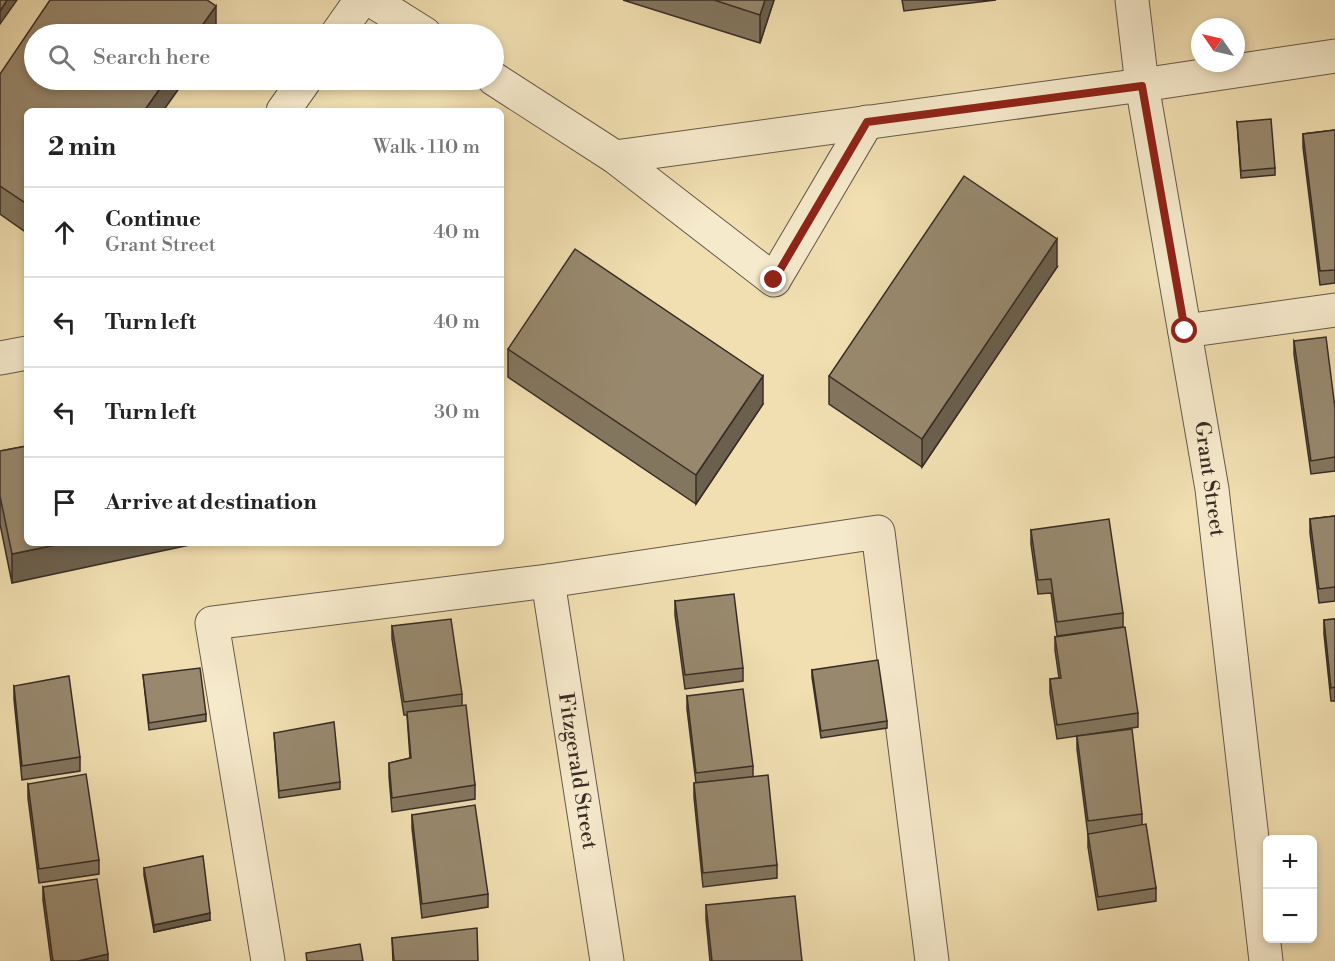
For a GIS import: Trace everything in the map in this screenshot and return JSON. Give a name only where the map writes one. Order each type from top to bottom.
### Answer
[{"type":"street","points":[[344,24],[361,0]]},
{"type":"street","points":[[371,0],[409,24]]},
{"type":"street","name":"Grant Street","points":[[1132,0],[1142,86],[1212,489],[1266,961]]},
{"type":"street","points":[[615,156],[1142,86],[1335,56]]},
{"type":"street","points":[[504,85],[615,156],[774,280],[867,122]]},
{"type":"street","points":[[285,108],[298,90]]},
{"type":"street","points":[[1185,331],[1335,310]]},
{"type":"street","points":[[0,358],[24,354]]},
{"type":"street","points":[[268,961],[212,623],[548,581],[878,532],[933,961]]},
{"type":"street","name":"Fitzgerald Street","points":[[548,581],[607,961]]},
{"type":"building","points":[[0,0],[7,0],[0,11]]},
{"type":"building","points":[[50,0],[207,0],[216,6],[203,24],[34,24]]},
{"type":"building","points":[[714,0],[765,0],[760,15]]},
{"type":"building","points":[[24,38],[24,90],[159,90],[146,108],[24,108],[24,202],[0,186],[0,74]]},
{"type":"building","points":[[1271,119],[1275,168],[1241,171],[1237,122]]},
{"type":"building","points":[[1335,130],[1335,270],[1320,271],[1303,134]]},
{"type":"building","points":[[964,176],[1057,239],[922,439],[829,376]]},
{"type":"building","points":[[575,249],[763,376],[696,475],[508,349]]},
{"type":"building","points":[[1326,337],[1335,408],[1335,457],[1311,461],[1294,341]]},
{"type":"building","points":[[24,447],[24,546],[51,546],[12,554],[0,496],[0,451]]},
{"type":"building","points":[[1335,516],[1335,587],[1319,589],[1310,519]]},
{"type":"building","points":[[1109,519],[1123,613],[1057,622],[1051,579],[1038,580],[1031,530]]},
{"type":"building","points":[[734,594],[743,668],[685,675],[675,601]]},
{"type":"building","points":[[451,619],[462,694],[404,702],[392,626]]},
{"type":"building","points":[[1335,619],[1335,687],[1331,688],[1324,620]]},
{"type":"building","points":[[1125,627],[1138,713],[1057,725],[1050,679],[1061,678],[1055,637]]},
{"type":"building","points":[[878,660],[887,721],[821,731],[812,670]]},
{"type":"building","points":[[200,668],[206,714],[149,723],[143,675]]},
{"type":"building","points":[[69,676],[80,757],[22,766],[14,686]]},
{"type":"building","points":[[743,689],[753,766],[696,773],[687,696]]},
{"type":"building","points":[[466,705],[475,785],[392,798],[389,763],[411,758],[407,712]]},
{"type":"building","points":[[334,722],[340,782],[279,791],[274,733]]},
{"type":"building","points":[[1132,729],[1142,814],[1088,821],[1077,736]]},
{"type":"building","points":[[86,774],[99,860],[39,869],[28,784]]},
{"type":"building","points":[[768,775],[777,865],[703,873],[694,783]]},
{"type":"building","points":[[475,805],[488,894],[422,904],[412,815]]},
{"type":"building","points":[[1146,824],[1156,888],[1098,897],[1088,834]]},
{"type":"building","points":[[203,856],[210,913],[154,925],[144,868]]},
{"type":"building","points":[[97,879],[108,954],[78,961],[53,961],[43,887]]},
{"type":"building","points":[[795,896],[802,961],[712,961],[706,905]]},
{"type":"building","points":[[477,928],[478,961],[394,961],[392,938]]},
{"type":"building","points":[[360,944],[363,961],[307,961],[306,953]]},
{"type":"route","points":[[774,280],[867,122],[1142,86],[1185,331]]}]
